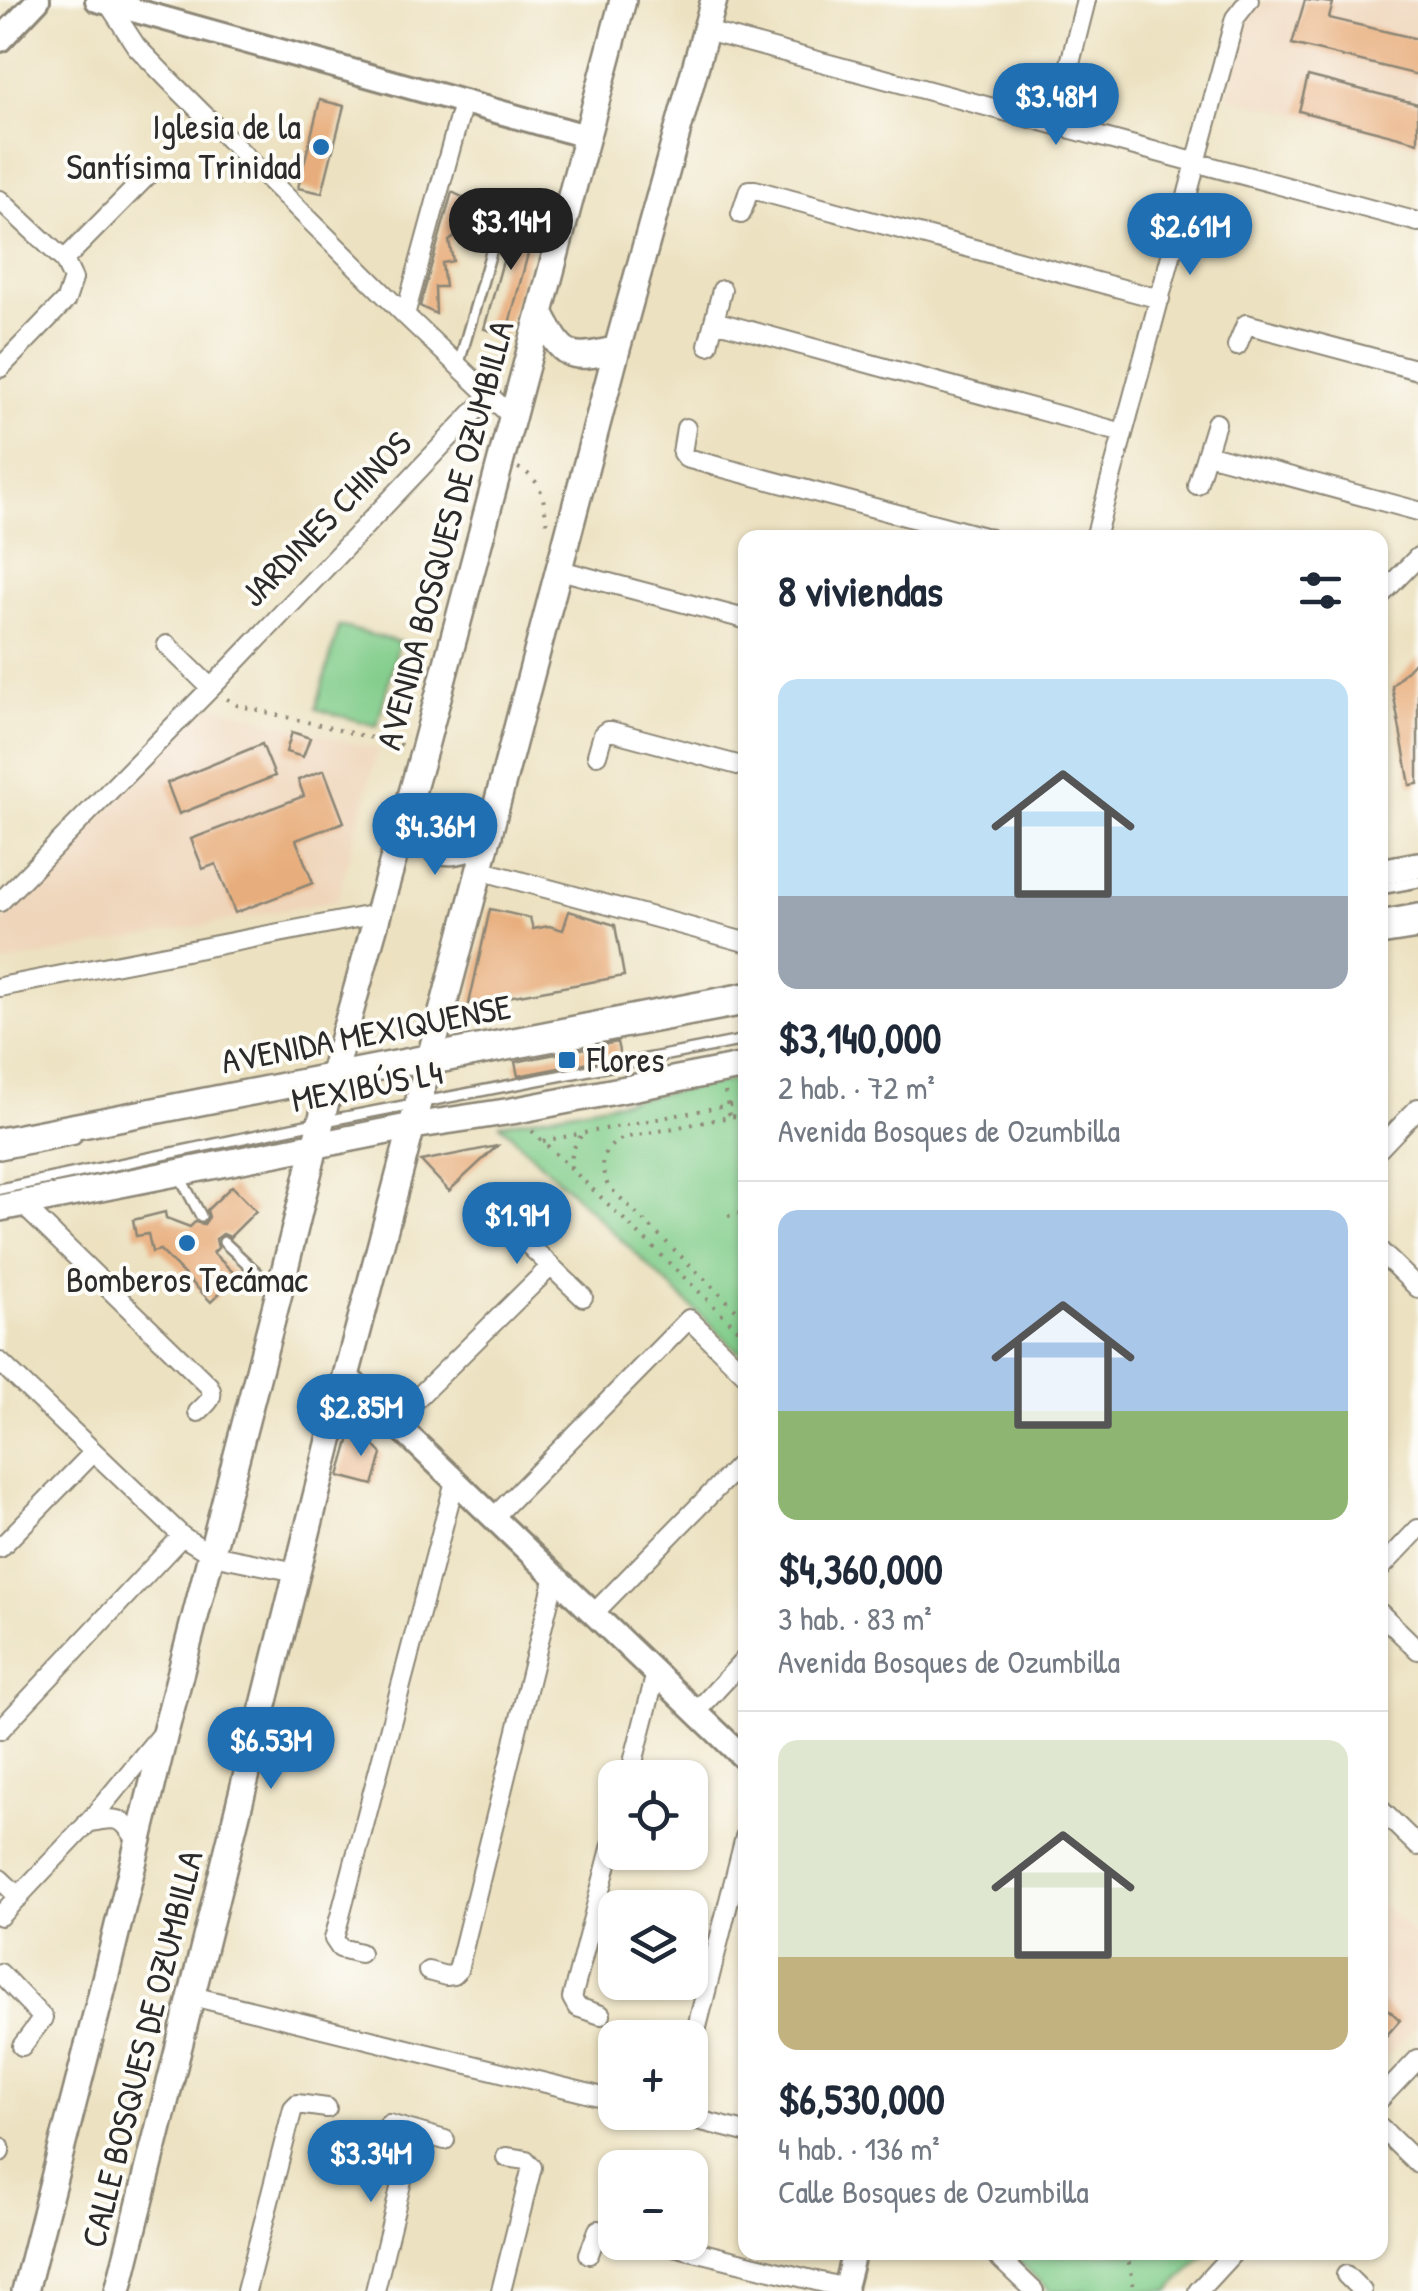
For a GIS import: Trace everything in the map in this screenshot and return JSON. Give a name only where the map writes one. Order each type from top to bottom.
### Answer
[{"type":"main road","name":"AVENIDA BOSQUES DE OZUMBILLA","points":[[318,1133],[336,1083],[377,914],[623,0]]},
{"type":"main road","points":[[416,1115],[421,1068],[489,836],[714,0]]},
{"type":"main road","points":[[540,314],[556,344],[570,354],[591,356],[617,349]]},
{"type":"main road","points":[[407,814],[421,838],[439,851],[473,848],[489,836]]},
{"type":"main road","points":[[1388,870],[1418,864]]},
{"type":"main road","points":[[1388,931],[1418,926]]},
{"type":"main road","name":"AVENIDA MEXIQUENSE","points":[[0,1141],[421,1068],[738,998]]},
{"type":"main road","points":[[7,1200],[177,1172],[318,1133],[416,1115],[512,1110],[738,1067]]},
{"type":"main road","name":"CALLE BOSQUES DE OZUMBILLA","points":[[118,2291],[346,1376],[416,1115]]},
{"type":"main road","name":"CALLE BOSQUES DE OZUMBILLA","points":[[25,2291],[318,1133]]},
{"type":"street","points":[[0,40],[38,0]]},
{"type":"street","points":[[1055,123],[1086,0]]},
{"type":"street","points":[[1097,530],[1236,18],[1249,0]]},
{"type":"street","points":[[102,1],[586,136]]},
{"type":"street","points":[[102,1],[136,46],[168,79],[512,417]]},
{"type":"street","points":[[706,31],[1418,222]]},
{"type":"street","points":[[405,315],[463,103]]},
{"type":"street","points":[[64,260],[152,171]]},
{"type":"street","points":[[741,214],[746,194],[755,190],[1160,299]]},
{"type":"street","points":[[0,200],[64,260],[73,279],[66,300],[0,368]]},
{"type":"street","points":[[708,345],[722,290]]},
{"type":"street","points":[[714,320],[1123,433]]},
{"type":"street","points":[[1237,346],[1246,324],[1418,370]]},
{"type":"street","name":"JARDINES CHINOS","points":[[0,902],[211,688],[488,396]]},
{"type":"street","points":[[1197,485],[1216,423]]},
{"type":"street","points":[[686,428],[682,452],[686,458],[958,530]]},
{"type":"street","points":[[1207,454],[1418,511]]},
{"type":"street","points":[[1388,588],[1418,557]]},
{"type":"street","points":[[560,570],[738,618]]},
{"type":"street","points":[[168,645],[211,688]]},
{"type":"street","points":[[597,755],[603,734],[611,731],[738,765]]},
{"type":"street","points":[[479,870],[738,940]]},
{"type":"street","points":[[0,987],[377,914]]},
{"type":"street","points":[[1388,1140],[1417,1112]]},
{"type":"street","points":[[7,1200],[208,1386],[212,1398],[198,1412]]},
{"type":"street","points":[[484,1202],[583,1297]]},
{"type":"street","points":[[1388,1259],[1418,1288]]},
{"type":"street","points":[[394,1421],[551,1266]]},
{"type":"street","points":[[494,1517],[689,1319],[738,1367]]},
{"type":"street","points":[[2,1366],[182,1536],[212,1555],[297,1572]]},
{"type":"street","points":[[346,1376],[738,1752]]},
{"type":"street","points":[[0,1548],[93,1453]]},
{"type":"street","points":[[594,1613],[738,1465]]},
{"type":"street","points":[[360,1953],[340,1948],[334,1940],[454,1481]]},
{"type":"street","points":[[1388,1561],[1418,1530]]},
{"type":"street","points":[[0,1730],[182,1536]]},
{"type":"street","points":[[428,1971],[446,1976],[458,1970],[555,1576]]},
{"type":"street","points":[[1388,1621],[1418,1650]]},
{"type":"street","points":[[697,1711],[738,1667]]},
{"type":"street","points":[[634,1760],[656,1672]]},
{"type":"street","points":[[0,1916],[87,1824],[166,1729]]},
{"type":"street","points":[[1388,1817],[1418,1846]]},
{"type":"street","points":[[87,1824],[119,1819],[126,1822],[138,1844]]},
{"type":"street","points":[[699,2020],[738,1865]]},
{"type":"street","points":[[601,2015],[577,2007],[572,1998],[605,1870]]},
{"type":"street","points":[[0,1879],[19,1896]]},
{"type":"street","points":[[0,1973],[43,2018],[22,2046]]},
{"type":"street","points":[[192,1996],[598,2096]]},
{"type":"street","points":[[1388,2090],[1418,2058]]},
{"type":"street","points":[[246,2291],[293,2108],[304,2104],[327,2108]]},
{"type":"street","points":[[708,2123],[738,2130]]},
{"type":"street","points":[[388,2124],[445,2140]]},
{"type":"street","points":[[375,2291],[414,2131]]},
{"type":"street","points":[[1388,2135],[1418,2164]]},
{"type":"street","points":[[502,2291],[532,2167],[526,2160],[506,2157]]},
{"type":"street","points":[[589,2254],[598,2230]]},
{"type":"street","points":[[708,2255],[846,2290],[852,2260]]},
{"type":"street","points":[[1001,2260],[1034,2291]]},
{"type":"street","points":[[1198,2291],[1227,2260]]},
{"type":"street","points":[[1346,2275],[1362,2291]]},
{"type":"lane","points":[[458,366],[506,200],[566,217]]},
{"type":"lane","points":[[1388,888],[1418,882]]},
{"type":"lane","points":[[1388,915],[1418,909]]},
{"type":"lane","name":"MEXIBÚS L4","points":[[421,1068],[738,1011]]},
{"type":"lane","name":"MEXIBÚS L4","points":[[416,1115],[738,1042]]},
{"type":"lane","name":"MEXIBÚS L4","points":[[271,1100],[336,1083]]},
{"type":"lane","name":"MEXIBÚS L4","points":[[7,1200],[318,1133]]},
{"type":"lane","points":[[0,1154],[78,1138]]},
{"type":"lane","points":[[177,1172],[201,1216]]},
{"type":"lane","points":[[224,1242],[279,1293]]},
{"type":"path","points":[[499,466],[514,466],[536,481],[544,495],[548,537]]},
{"type":"path","points":[[211,688],[236,705],[424,750]]},
{"type":"path","points":[[543,1141],[738,1103]]},
{"type":"path","points":[[512,1110],[738,1329]]},
{"type":"path","points":[[738,1115],[623,1138],[612,1144],[601,1162],[608,1186],[738,1311]]},
{"type":"path","points":[[571,1168],[575,1144],[584,1133]]},
{"type":"path","points":[[728,1216],[738,1214]]},
{"type":"path","points":[[720,1312],[730,1303]]},
{"type":"path","points":[[1128,2260],[1133,2291]]},
{"type":"shaded area","points":[[1266,0],[1418,0],[1418,146],[1228,96],[1249,16]]},
{"type":"shaded area","points":[[208,704],[378,750],[337,900],[0,964],[0,924]]},
{"type":"shaded area","points":[[1388,1911],[1418,1939],[1418,2024],[1388,2056]]},
{"type":"green space","points":[[339,626],[399,642],[377,726],[316,709]]},
{"type":"green space","points":[[738,1079],[738,1351],[500,1124]]},
{"type":"green space","points":[[1017,2260],[1200,2260],[1169,2291],[1050,2291]]},
{"type":"building","points":[[1305,0],[1333,3],[1329,18],[1418,39],[1418,75],[1292,44]]},
{"type":"building","points":[[1308,76],[1418,104],[1418,142],[1299,111]]},
{"type":"building","name":"Iglesia de la Santísima Trinidad","points":[[320,100],[344,106],[322,193],[298,188]]},
{"type":"building","points":[[452,192],[468,200],[473,211],[449,241],[453,261],[442,263],[445,287],[435,287],[436,314],[420,306]]},
{"type":"building","points":[[517,211],[538,217],[506,335],[484,329]]},
{"type":"building","points":[[1418,658],[1418,784],[1410,785],[1392,686]]},
{"type":"building","points":[[292,732],[310,738],[303,757],[286,752]]},
{"type":"building","points":[[262,744],[275,776],[179,814],[167,783]]},
{"type":"building","points":[[324,770],[344,822],[296,840],[313,883],[235,913],[216,864],[203,869],[191,839],[304,796],[298,780]]},
{"type":"building","points":[[490,909],[530,918],[533,929],[549,926],[563,930],[569,911],[615,925],[624,976],[469,1004]]},
{"type":"building","points":[[617,1042],[620,1056],[518,1076],[515,1062]]},
{"type":"building","points":[[497,1146],[449,1191],[421,1161]]},
{"type":"building","points":[[232,1186],[256,1211],[230,1237],[223,1234],[216,1239],[218,1248],[213,1253],[237,1276],[211,1302],[160,1250],[152,1252],[148,1234],[136,1236],[133,1220],[165,1212],[166,1218],[190,1227],[195,1222],[204,1224],[209,1217],[207,1210]]},
{"type":"building","points":[[354,1424],[382,1454],[373,1485],[339,1476]]},
{"type":"building","points":[[1388,2009],[1400,2020],[1388,2034]]},
{"type":"place","name":"Iglesia de la Santísima Trinidad","points":[[321,147]]},
{"type":"place","name":"Flores","points":[[567,1060]]},
{"type":"place","name":"Bomberos Tecámac","points":[[187,1243]]}]
